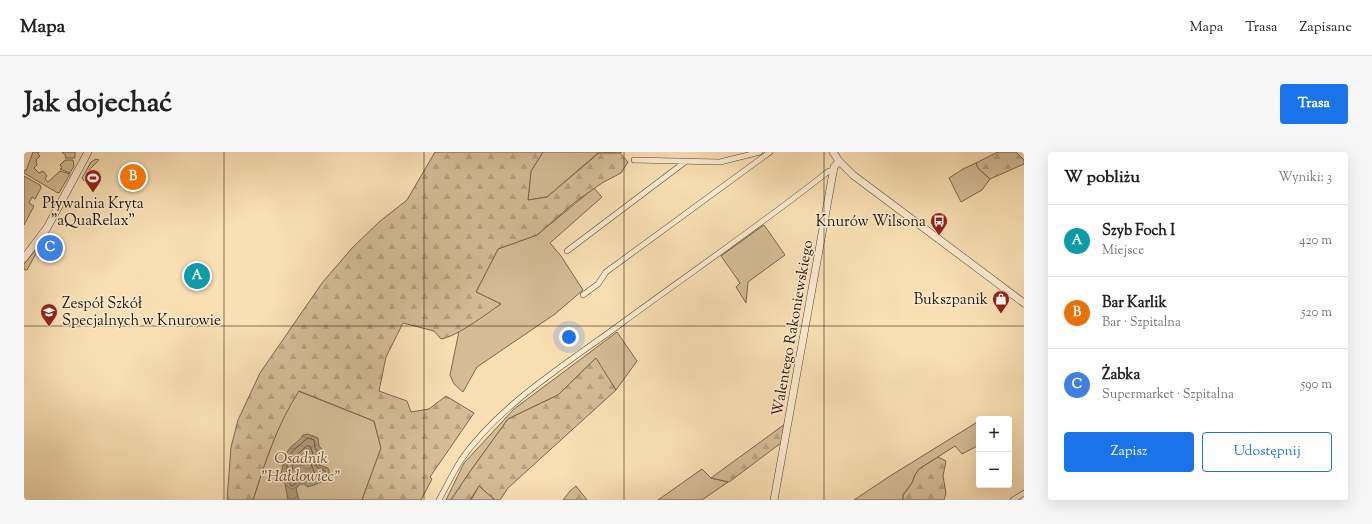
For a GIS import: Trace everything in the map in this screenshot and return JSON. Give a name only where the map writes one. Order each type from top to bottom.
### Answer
[{"type":"street","points":[[24,258],[47,228],[88,152]]},
{"type":"street","points":[[634,160],[720,162],[760,152]]},
{"type":"street","points":[[583,295],[598,284],[606,272],[770,152]]},
{"type":"street","points":[[833,152],[839,161],[853,175],[1024,303]]},
{"type":"street","name":"Walentego Rakoniewskiego","points":[[774,500],[834,171],[835,166],[839,161]]},
{"type":"street","points":[[567,251],[685,162]]},
{"type":"street","points":[[439,500],[462,459],[478,439],[508,408],[825,174],[834,171]]},
{"type":"street","points":[[1013,500],[1024,493]]},
{"type":"green space","points":[[33,152],[39,152],[38,154],[40,156],[36,160],[37,165],[34,168],[39,173],[43,171],[47,176],[45,179],[48,182],[60,171],[70,174],[59,193],[24,173]]},
{"type":"green space","points":[[62,152],[75,152],[75,158],[65,158],[66,156]]},
{"type":"green space","points":[[435,152],[543,152],[531,171],[528,200],[547,197],[599,153],[620,153],[628,162],[621,173],[602,183],[575,202],[537,235],[498,249],[476,292],[501,304],[464,329],[441,339],[434,331],[403,323],[386,357],[379,391],[407,401],[411,412],[429,409],[446,396],[474,413],[430,477],[432,479],[421,500],[362,500],[381,448],[374,421],[299,391],[278,430],[253,500],[227,500],[231,447],[238,420],[260,373],[322,283],[353,247],[379,222],[407,200]]},
{"type":"green space","points":[[543,152],[622,152],[598,153],[547,197],[528,200],[531,171]]},
{"type":"green space","points":[[998,152],[1016,152],[1024,160],[1024,164],[990,179],[978,168],[976,163]]},
{"type":"green space","points":[[96,159],[99,160],[89,170],[92,173],[84,181],[82,178],[91,162]]},
{"type":"green space","points":[[65,160],[73,160],[74,166],[70,173],[60,169],[62,168],[60,165]]},
{"type":"green space","points":[[976,163],[978,168],[990,179],[982,190],[961,202],[949,178]]},
{"type":"green space","points":[[24,176],[40,185],[41,188],[35,199],[32,197],[29,203],[34,206],[24,225]]},
{"type":"green space","points":[[594,188],[602,197],[550,243],[561,256],[583,290],[555,314],[477,367],[463,392],[454,384],[450,375],[459,331],[501,304],[476,292],[498,249],[537,235]]},
{"type":"green space","points":[[764,225],[785,255],[748,282],[746,303],[736,287],[740,283],[721,256]]},
{"type":"green space","points":[[44,239],[27,270],[25,270],[24,264]]},
{"type":"green space","points":[[617,332],[637,361],[616,390],[595,359],[558,395],[508,419],[451,500],[446,500],[464,463],[514,409]]},
{"type":"green space","points":[[596,358],[616,390],[508,488],[500,500],[495,500],[479,486],[470,500],[451,500],[508,419],[558,395]]},
{"type":"green space","points":[[298,391],[374,421],[381,448],[362,500],[253,500],[281,421]]},
{"type":"green space","points":[[976,423],[976,447],[962,454],[955,446],[919,469],[912,483],[903,495],[903,500],[854,500]]},
{"type":"green space","points":[[785,424],[781,443],[729,482],[711,478]]},
{"type":"green space","points":[[938,457],[946,461],[943,476],[946,493],[944,500],[903,500],[903,495],[912,483],[919,469]]},
{"type":"green space","points":[[702,469],[711,478],[728,482],[702,500],[658,500]]},
{"type":"green space","points":[[479,486],[495,500],[471,500]]},
{"type":"green space","points":[[576,486],[587,500],[563,500],[570,491]]},
{"type":"water","name":"Osadnik \"Hałdowiec\"","points":[[308,434],[318,438],[319,446],[324,452],[324,457],[319,465],[328,468],[329,475],[324,480],[308,487],[304,484],[300,484],[296,489],[299,500],[288,500],[284,478],[280,477],[284,460],[289,449],[303,435]]},
{"type":"place","name":"Bar Karlik","points":[[133,177]]},
{"type":"place","name":"Pływalnia Kryta \"aQuaRelax\"","points":[[93,193]]},
{"type":"place","name":"Knurów Wilsona","points":[[939,236]]},
{"type":"place","name":"Żabka","points":[[50,248]]},
{"type":"place","name":"Szyb Foch I","points":[[197,276]]},
{"type":"place","name":"Bukszpanik","points":[[1001,314]]},
{"type":"place","name":"Zespół Szkół Specjalnych w Knurowie","points":[[49,327]]}]
